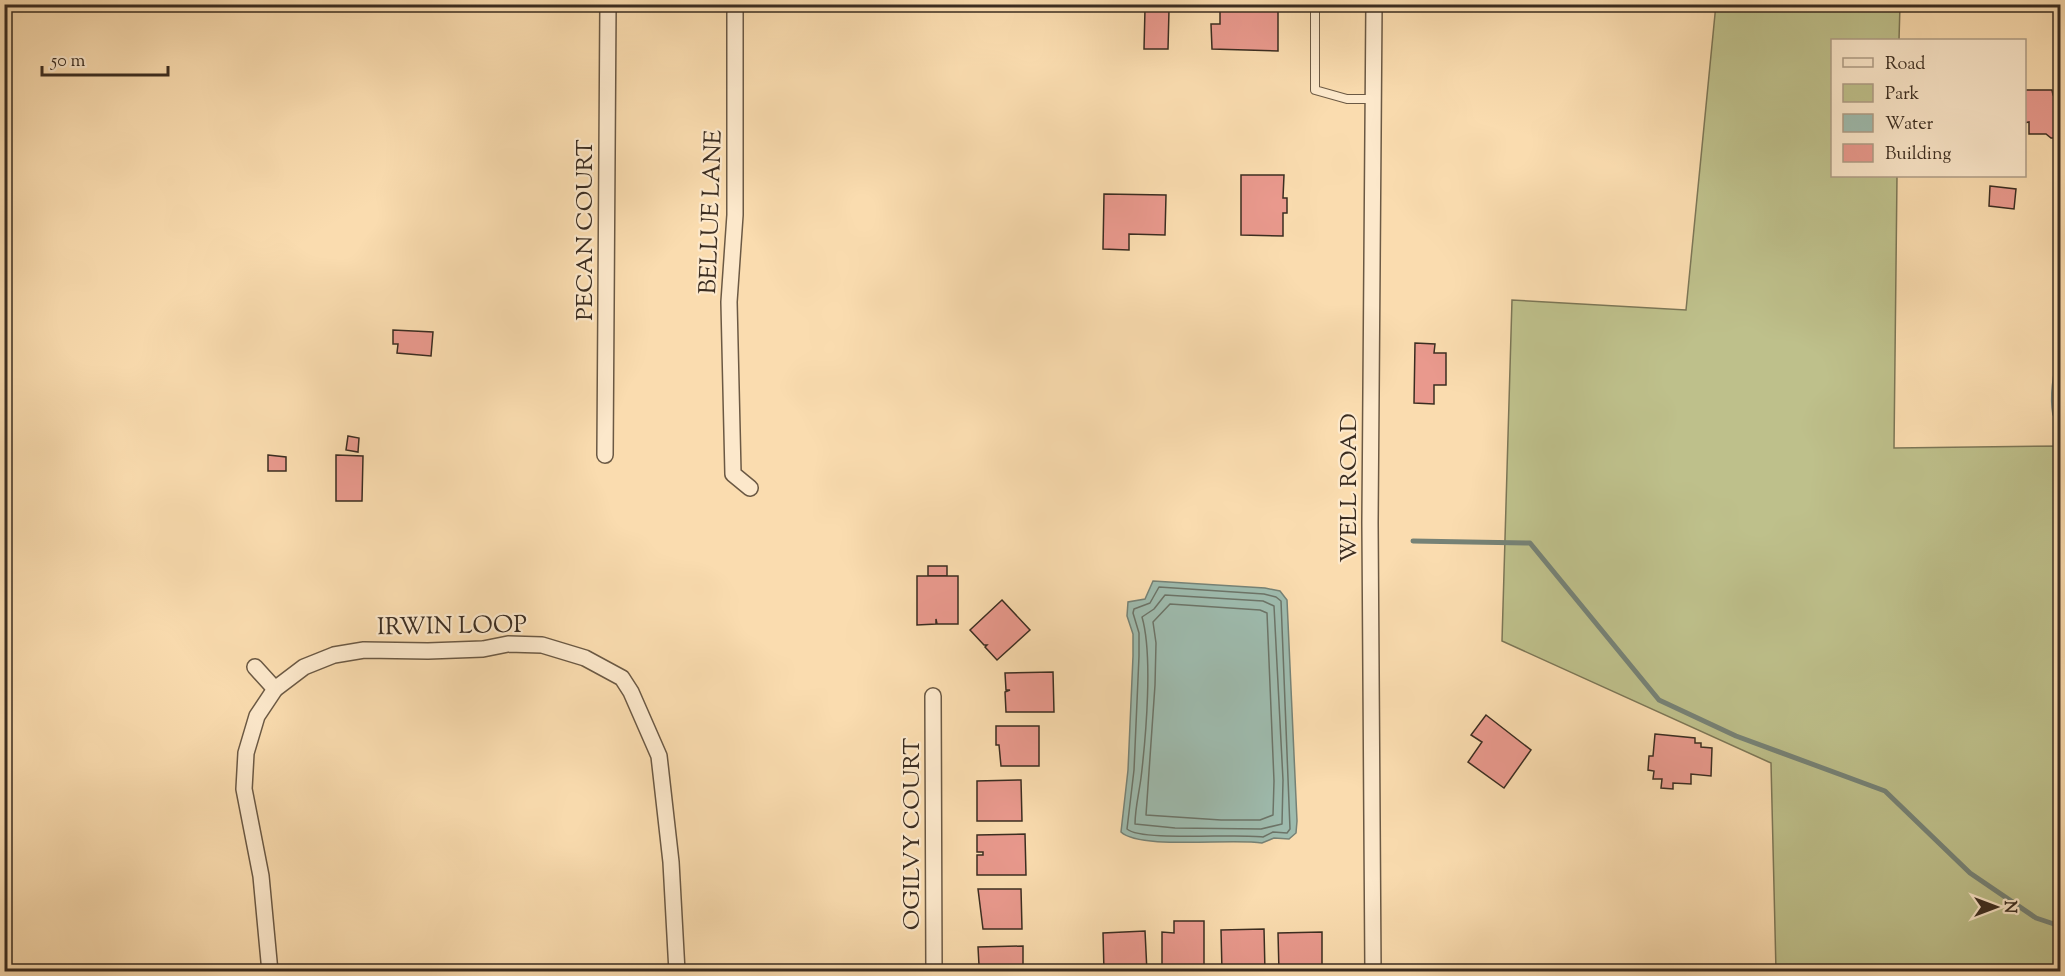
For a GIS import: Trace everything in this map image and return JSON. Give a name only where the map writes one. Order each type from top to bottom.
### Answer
[{"type":"street","name":"PECAN COURT","points":[[605,455],[608,4]]},
{"type":"street","name":"BELLUE LANE","points":[[735,4],[735,215],[729,302],[733,474],[750,488]]},
{"type":"street","name":"WELL ROAD","points":[[1373,972],[1370,523],[1374,4]]},
{"type":"street","name":"IRWIN LOOP","points":[[270,972],[261,876],[244,789],[246,753],[256,716],[275,689],[304,667],[334,655],[364,650],[483,649],[508,644],[542,645],[585,658],[622,678],[659,756],[668,832],[677,972]]},
{"type":"street","points":[[255,667],[275,689]]},
{"type":"street","name":"OGILVY COURT","points":[[933,696],[934,972]]},
{"type":"lane","points":[[1315,4],[1315,90],[1347,99],[1373,99]]},
{"type":"green space","points":[[1716,4],[1900,5],[1899,39],[1831,39],[1831,177],[1897,177],[1894,448],[2060,446],[2060,971],[1776,971],[1771,763],[1502,641],[1512,300],[1686,310]]},
{"type":"water","points":[[2060,348],[2060,417],[2053,415],[2052,390]]},
{"type":"water","points":[[1153,581],[1265,588],[1280,591],[1287,600],[1297,821],[1296,833],[1289,839],[1274,838],[1262,843],[1166,842],[1147,841],[1121,832],[1128,770],[1133,656],[1133,634],[1127,616],[1128,602],[1145,599]]},
{"type":"building","points":[[1145,9],[1169,10],[1168,49],[1144,49]]},
{"type":"building","points":[[1220,9],[1278,10],[1278,51],[1212,49],[1211,24],[1220,24]]},
{"type":"building","points":[[2026,90],[2052,90],[2053,95],[2060,95],[2060,135],[2058,138],[2051,138],[2046,134],[2029,134],[2029,122],[2026,123]]},
{"type":"building","points":[[1241,175],[1284,175],[1283,198],[1287,198],[1287,213],[1283,213],[1283,236],[1241,235]]},
{"type":"building","points":[[1990,186],[2016,189],[2014,209],[1989,206]]},
{"type":"building","points":[[1104,194],[1166,195],[1165,235],[1129,234],[1129,250],[1103,249]]},
{"type":"building","points":[[393,330],[433,332],[431,356],[397,353],[398,344],[393,344]]},
{"type":"building","points":[[1415,343],[1435,344],[1434,353],[1446,353],[1446,385],[1434,385],[1434,404],[1414,403]]},
{"type":"building","points":[[348,436],[359,438],[358,452],[346,450]]},
{"type":"building","points":[[268,455],[286,457],[286,471],[268,471]]},
{"type":"building","points":[[336,455],[363,456],[362,501],[336,501]]},
{"type":"building","points":[[928,566],[947,566],[947,576],[928,576]]},
{"type":"building","points":[[917,576],[958,576],[958,624],[937,624],[936,619],[936,624],[917,625]]},
{"type":"building","points":[[1002,600],[1030,630],[997,660],[985,647],[987,645],[984,645],[970,630]]},
{"type":"building","points":[[1053,672],[1054,712],[1006,712],[1005,692],[1010,690],[1006,690],[1005,673]]},
{"type":"building","points":[[1486,715],[1531,750],[1504,788],[1468,762],[1482,742],[1471,735]]},
{"type":"building","points":[[996,726],[1039,726],[1039,766],[1001,766],[999,745],[996,745]]},
{"type":"building","points":[[1655,734],[1695,738],[1695,743],[1701,743],[1701,747],[1712,748],[1711,776],[1691,774],[1691,784],[1673,783],[1673,789],[1661,788],[1662,779],[1653,779],[1654,771],[1648,770],[1649,756],[1653,756]]},
{"type":"building","points":[[1021,780],[1022,821],[977,821],[977,781]]},
{"type":"building","points":[[1025,834],[1026,875],[977,875],[977,855],[983,855],[983,852],[977,852],[977,835]]},
{"type":"building","points":[[978,889],[1021,889],[1022,929],[983,929]]},
{"type":"building","points":[[1174,921],[1204,921],[1204,972],[1162,972],[1162,932],[1174,933]]},
{"type":"building","points":[[1264,929],[1265,972],[1222,972],[1221,930]]},
{"type":"building","points":[[1145,931],[1147,972],[1104,972],[1103,933]]},
{"type":"building","points":[[1322,932],[1322,972],[1279,972],[1278,933]]},
{"type":"building","points":[[1023,946],[1023,972],[979,972],[981,965],[979,965],[978,947]]},
{"type":"waterway","points":[[1413,541],[1530,543],[1659,700],[1736,736],[1885,791],[1970,873],[2036,918],[2060,926]]}]
